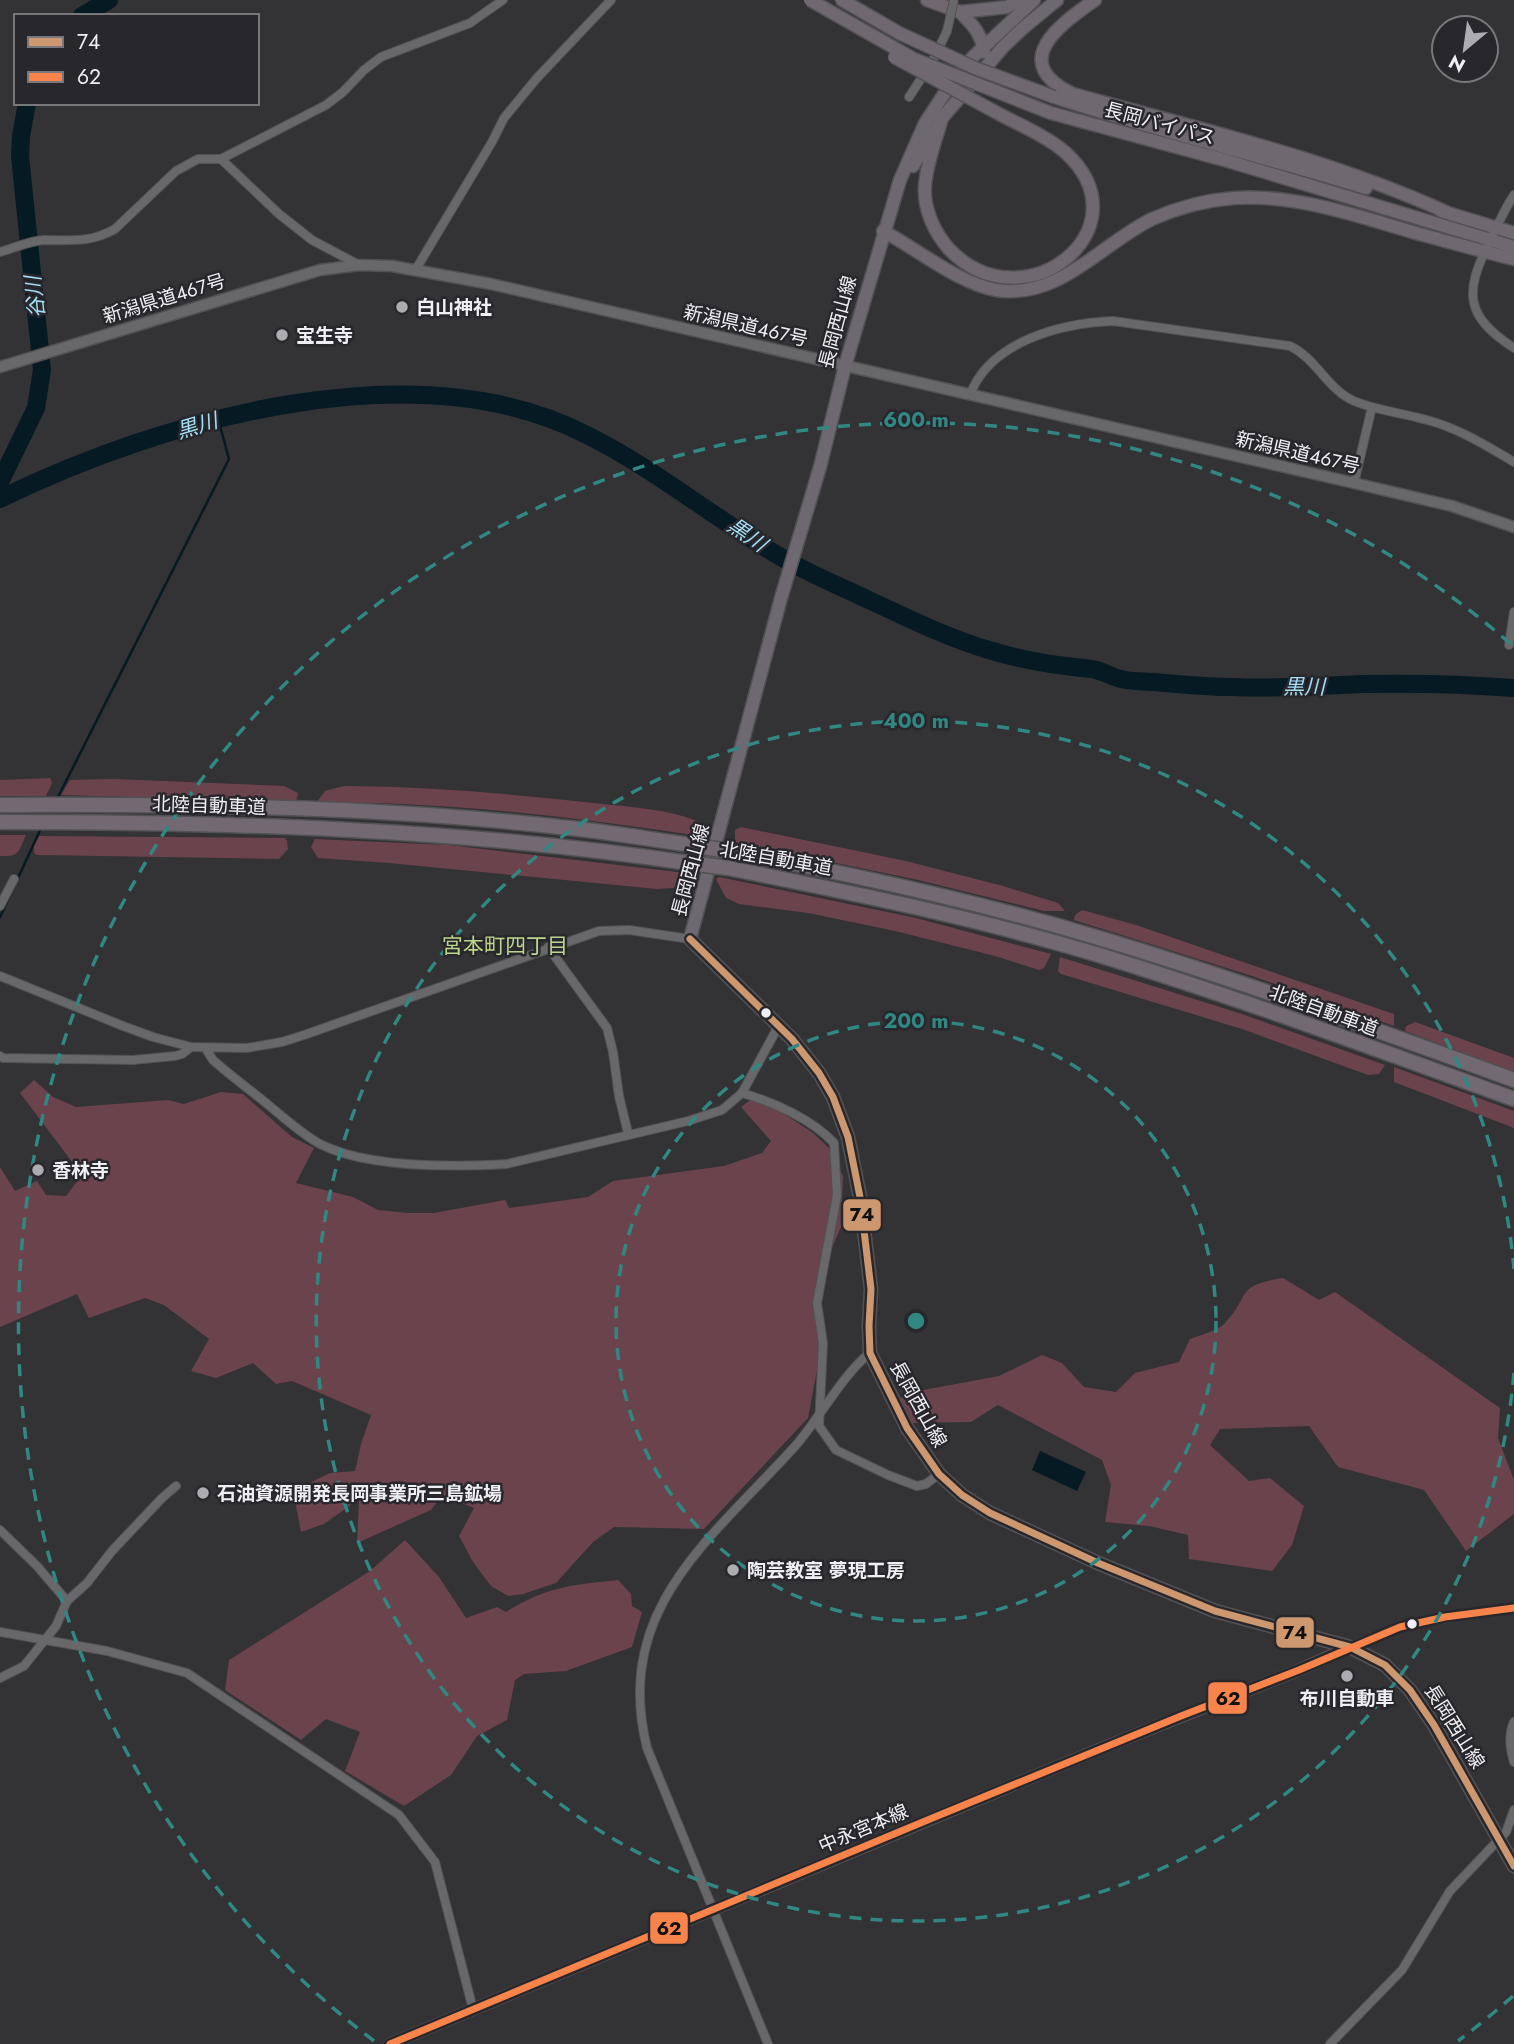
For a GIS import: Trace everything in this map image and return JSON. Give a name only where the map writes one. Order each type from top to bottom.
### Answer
[{"type":"highway","points":[[800,0],[886,53],[1065,153],[1083,175],[1092,195],[1091,220],[1079,246],[1063,261],[1024,279],[990,274],[968,264],[948,247],[934,228],[926,205],[925,187],[942,118]]},
{"type":"highway","name":"長岡バイパス","points":[[810,0],[914,59],[1051,113],[1493,233],[1514,233]]},
{"type":"highway","name":"長岡バイパス","points":[[842,0],[899,33],[975,68],[1099,112],[1283,162],[1446,212],[1493,233],[1514,247]]},
{"type":"highway","points":[[927,0],[957,6]]},
{"type":"highway","points":[[1095,0],[1058,29],[1045,45],[1042,55],[1043,68],[1051,81],[1061,88],[1274,148],[1399,191],[1446,212]]},
{"type":"highway","points":[[884,227],[972,281],[994,290],[1010,291],[1024,291],[1052,283],[1153,219],[1209,201],[1237,198],[1294,201],[1336,210],[1514,259]]},
{"type":"highway","name":"北陸自動車道","points":[[0,805],[93,804],[378,812],[560,827],[734,852],[897,885],[1098,937],[1231,979],[1514,1080]]},
{"type":"highway","name":"北陸自動車道","points":[[0,822],[317,828],[497,839],[728,868],[891,901],[1099,955],[1250,1004],[1514,1100]]},
{"type":"main road","points":[[957,6],[1007,6],[1020,0]]},
{"type":"main road","name":"長岡西山線","points":[[1034,0],[984,48],[946,91],[925,123],[900,180],[845,366],[820,467],[781,598],[690,939],[779,1025],[819,1073],[833,1097],[848,1137],[857,1177],[871,1289],[870,1353],[907,1428],[939,1474],[974,1504],[1011,1525],[1188,1601],[1215,1612],[1350,1647],[1385,1665],[1410,1690],[1434,1725],[1514,1866]]},
{"type":"main road","points":[[884,227],[907,176],[942,118],[1023,27],[1057,0]]},
{"type":"main road","points":[[957,6],[977,30],[984,48],[975,81]]},
{"type":"main road","name":"新潟県道467号","points":[[0,367],[320,270],[359,265],[416,269],[491,284],[1452,506],[1514,527]]},
{"type":"main road","name":"中永宮本線","points":[[390,2044],[1350,1647]]},
{"type":"street","points":[[0,252],[42,240],[75,242],[105,235],[115,229],[176,171],[198,159],[221,159],[326,105],[382,57],[470,23],[503,0]]},
{"type":"street","points":[[416,269],[504,118],[537,78],[611,0]]},
{"type":"street","points":[[909,97],[932,62],[957,6]]},
{"type":"street","points":[[221,159],[279,214],[312,240],[359,265]]},
{"type":"street","points":[[1514,195],[1484,252],[1473,282],[1472,293],[1480,319],[1490,331],[1514,348]]},
{"type":"street","points":[[970,395],[975,382],[988,364],[1026,341],[1090,322],[1113,321],[1290,346],[1302,352],[1325,380],[1352,400],[1430,420],[1475,440],[1514,462]]},
{"type":"street","points":[[1353,483],[1372,407]]},
{"type":"street","points":[[1509,645],[1514,612]]},
{"type":"street","points":[[0,906],[14,879]]},
{"type":"street","points":[[0,976],[153,1037],[206,1049],[247,1048],[282,1042],[599,930],[640,930],[690,939]]},
{"type":"street","points":[[548,947],[607,1028],[628,1133]]},
{"type":"street","points":[[206,1049],[213,1060],[302,1133],[337,1151],[357,1157],[413,1163],[507,1164],[628,1133],[688,1121],[722,1110],[742,1093],[779,1025]]},
{"type":"street","points":[[0,1056],[133,1060],[175,1056],[183,1054],[191,1047]]},
{"type":"street","points":[[742,1093],[763,1099],[812,1125],[834,1143],[838,1195],[817,1303],[823,1343],[819,1426],[836,1450],[862,1464],[917,1486],[926,1484],[939,1474]]},
{"type":"street","points":[[768,2044],[660,1785],[643,1731],[639,1673],[652,1623],[681,1572],[738,1505],[818,1419],[858,1363],[870,1353]]},
{"type":"street","points":[[0,1678],[24,1666],[56,1626],[67,1601],[87,1583],[112,1551],[176,1486]]},
{"type":"street","points":[[0,1530],[37,1566],[67,1601]]},
{"type":"street","points":[[1350,1647],[1420,1622],[1514,1608]]},
{"type":"street","points":[[0,1632],[107,1651],[187,1673],[399,1815],[435,1862],[473,2009]]},
{"type":"street","points":[[1514,1722],[1510,1730],[1514,1762]]},
{"type":"street","points":[[1329,2044],[1339,2041],[1402,1970],[1450,1891],[1506,1832],[1514,1811]]},
{"type":"shaded area","points":[[50,778],[52,783],[46,796],[0,796],[0,780]]},
{"type":"shaded area","points":[[114,779],[284,786],[298,793],[296,802],[61,795],[70,780]]},
{"type":"shaded area","points":[[344,786],[469,791],[650,809],[703,824],[703,834],[700,836],[557,817],[461,808],[316,803],[325,791]]},
{"type":"shaded area","points":[[741,827],[906,861],[1003,886],[1058,903],[1065,911],[1044,911],[918,880],[735,842],[735,830]]},
{"type":"shaded area","points":[[0,835],[26,835],[18,852],[11,856],[0,856]]},
{"type":"shaded area","points":[[39,836],[285,838],[288,849],[279,859],[37,855],[34,853],[34,845]]},
{"type":"shaded area","points":[[315,839],[448,845],[686,873],[679,886],[657,889],[318,858],[311,847]]},
{"type":"shaded area","points":[[719,877],[916,918],[1051,954],[1044,968],[1039,970],[895,931],[808,913],[739,904],[726,898],[716,879]]},
{"type":"shaded area","points":[[1082,910],[1136,925],[1394,1014],[1394,1026],[1252,976],[1074,920],[1075,915]]},
{"type":"shaded area","points":[[1060,957],[1239,1013],[1385,1065],[1379,1074],[1368,1075],[1242,1029],[1061,974],[1058,971]]},
{"type":"shaded area","points":[[1415,1022],[1514,1058],[1514,1072],[1405,1031],[1406,1026]]},
{"type":"shaded area","points":[[1394,1067],[1514,1111],[1514,1128],[1394,1082]]},
{"type":"shaded area","points":[[34,1080],[53,1097],[76,1107],[168,1100],[184,1104],[221,1092],[243,1094],[292,1137],[314,1148],[296,1183],[353,1197],[378,1210],[408,1213],[434,1213],[505,1200],[509,1208],[588,1197],[613,1181],[724,1166],[762,1153],[771,1141],[741,1107],[754,1097],[813,1133],[829,1148],[843,1176],[841,1227],[826,1261],[817,1327],[820,1354],[808,1418],[704,1529],[614,1527],[593,1542],[556,1583],[523,1594],[508,1596],[491,1586],[473,1562],[459,1536],[474,1508],[442,1495],[431,1510],[357,1543],[359,1499],[324,1524],[301,1532],[293,1491],[330,1473],[355,1471],[371,1415],[292,1381],[276,1384],[253,1363],[216,1378],[191,1371],[209,1339],[164,1305],[145,1298],[89,1318],[77,1294],[0,1327],[0,1167],[15,1191],[37,1181],[46,1195],[66,1196],[82,1175],[20,1093]]},
{"type":"shaded area","points":[[1283,1278],[1319,1300],[1335,1292],[1500,1408],[1498,1438],[1514,1480],[1514,1514],[1466,1551],[1424,1490],[1338,1467],[1309,1426],[1220,1429],[1210,1445],[1249,1481],[1270,1478],[1304,1506],[1292,1545],[1272,1571],[1189,1559],[1188,1535],[1149,1526],[1105,1522],[1111,1485],[1102,1460],[998,1405],[971,1422],[912,1423],[900,1398],[918,1391],[999,1376],[1042,1355],[1062,1363],[1084,1387],[1116,1392],[1135,1373],[1179,1362],[1190,1339],[1222,1326],[1250,1288]]},
{"type":"shaded area","points":[[405,1540],[439,1577],[466,1618],[497,1607],[506,1612],[534,1597],[559,1588],[618,1580],[631,1594],[632,1606],[642,1612],[632,1647],[566,1671],[524,1674],[515,1680],[507,1720],[477,1736],[451,1775],[404,1806],[345,1771],[360,1732],[326,1719],[301,1740],[225,1690],[229,1660],[370,1571]]},
{"type":"water","points":[[1040,1451],[1086,1472],[1077,1491],[1032,1470]]},
{"type":"waterway","name":"谷川","points":[[85,14],[109,0]]},
{"type":"waterway","name":"谷川","points":[[0,482],[36,408],[42,370],[20,156],[27,105]]},
{"type":"waterway","name":"黒川","points":[[0,499],[136,443],[212,420],[290,404],[369,395],[446,397],[519,409],[587,435],[638,464],[795,565],[929,628],[1002,654],[1095,670],[1129,681],[1203,686],[1265,688],[1400,684],[1514,688]]},
{"type":"waterway","points":[[57,799],[229,459],[218,418]]},
{"type":"waterway","points":[[0,917],[42,826]]},
{"type":"transit line","name":"74","points":[[690,939],[792,1039],[819,1073],[833,1097],[848,1137],[860,1197],[871,1289],[870,1353],[907,1428],[939,1474],[962,1495],[990,1513],[1098,1563],[1215,1611],[1350,1647],[1385,1665],[1410,1690],[1434,1725],[1514,1866]]},
{"type":"transit line","name":"62","points":[[390,2044],[1400,1627],[1445,1617],[1514,1608]]},
{"type":"place","name":"白山神社","points":[[402,307]]},
{"type":"place","name":"宝生寺","points":[[282,335]]},
{"type":"place","name":"香林寺","points":[[38,1170]]},
{"type":"place","name":"石油資源開発長岡事業所三島鉱場","points":[[203,1493]]},
{"type":"place","name":"陶芸教室 夢現工房","points":[[733,1570]]},
{"type":"place","name":"布川自動車","points":[[1347,1676]]},
{"type":"district","name":"宮本町四丁目","points":[[505,946]]}]
